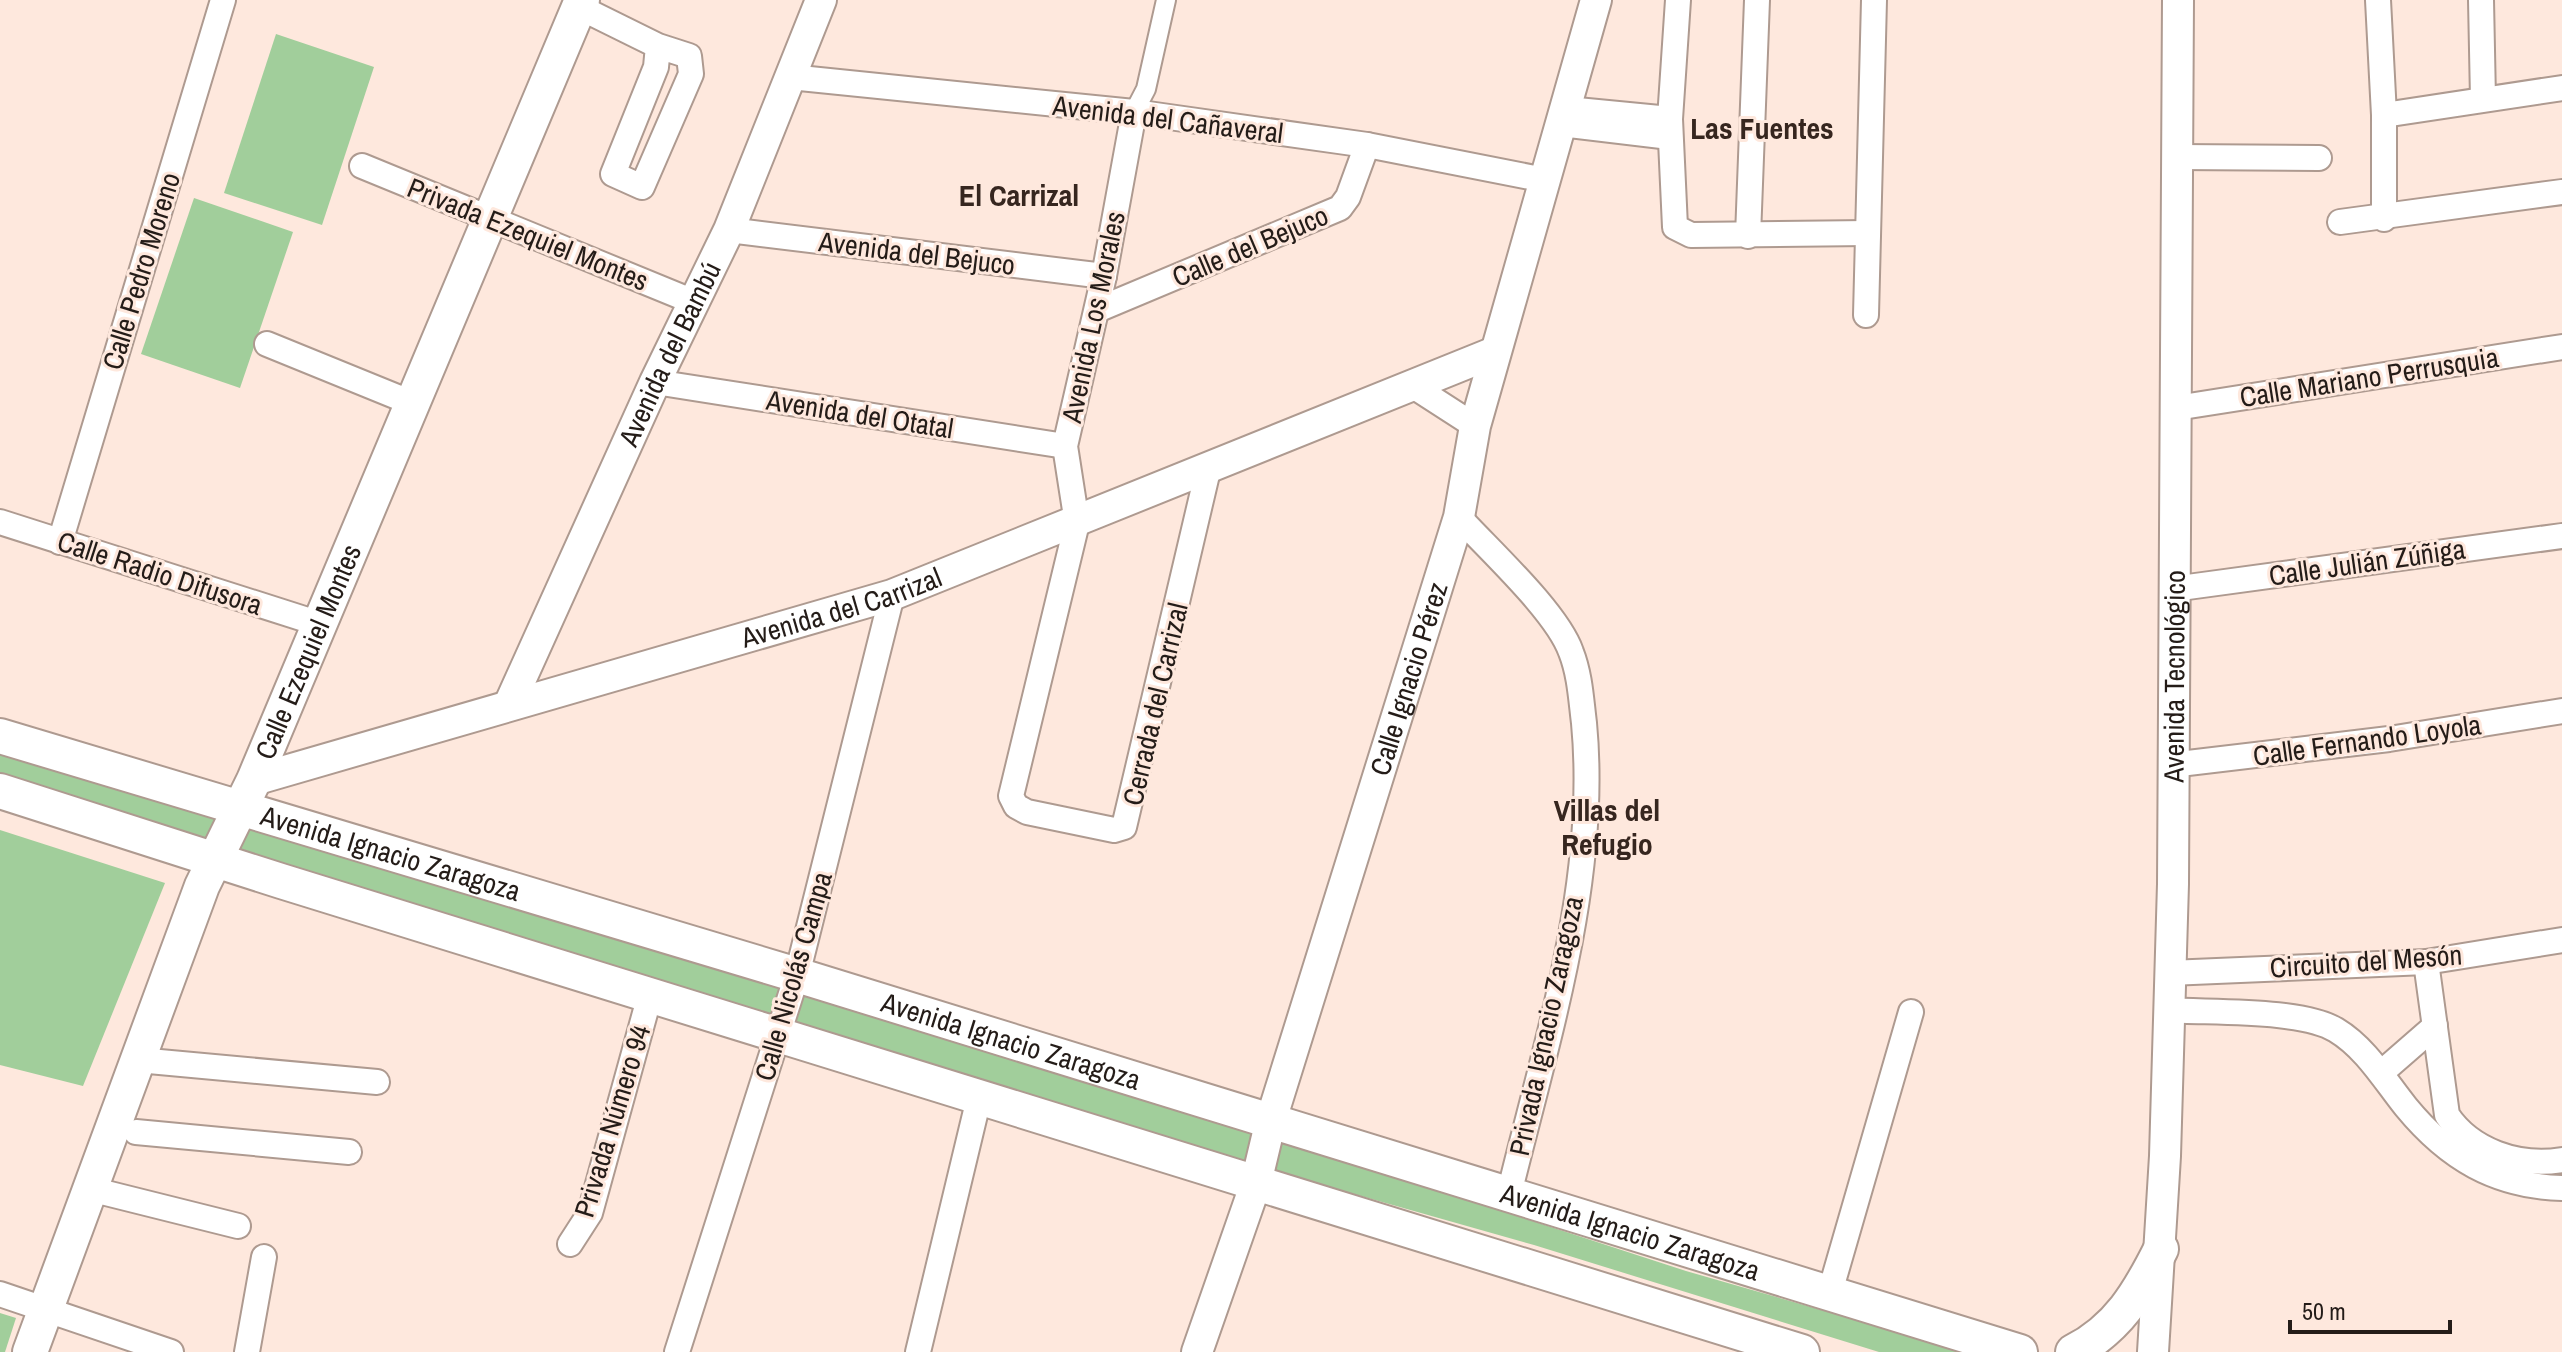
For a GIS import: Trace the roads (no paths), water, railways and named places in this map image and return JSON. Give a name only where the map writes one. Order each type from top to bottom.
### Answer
[{"type":"main road","name":"Calle Ezequiel Montes","points":[[30,1352],[215,860],[320,624],[581,3]]},
{"type":"main road","name":"Avenida Ignacio Zaragoza","points":[[0,736],[246,794],[797,975],[2020,1352]]},
{"type":"main road","name":"Avenida Ignacio Zaragoza","points":[[0,791],[1802,1352]]},
{"type":"main road","points":[[2073,1352],[2105,1334],[2138,1296],[2161,1249]]},
{"type":"street","name":"Calle Pedro Moreno","points":[[60,542],[223,0]]},
{"type":"street","name":"Avenida del Bambú","points":[[509,705],[655,382],[729,230],[821,0]]},
{"type":"street","points":[[1134,112],[1146,89],[1166,0]]},
{"type":"street","name":"Calle Ignacio Pérez","points":[[1197,1352],[1256,1183],[1271,1120],[1459,517],[1475,426],[1596,0]]},
{"type":"street","points":[[1678,0],[1670,128],[1675,227],[1691,235],[1868,233]]},
{"type":"street","points":[[1748,236],[1757,0]]},
{"type":"street","points":[[1866,315],[1874,0]]},
{"type":"street","name":"Avenida Tecnológico","points":[[2153,1352],[2161,1249],[2169,973],[2178,0]]},
{"type":"street","points":[[2378,0],[2384,115],[2384,219]]},
{"type":"street","points":[[2481,0],[2483,99]]},
{"type":"street","points":[[581,3],[658,46],[689,56],[691,74],[642,187],[613,174],[656,67],[658,46]]},
{"type":"street","name":"Avenida del Cañaveral","points":[[790,77],[1134,112],[1367,145],[1545,180]]},
{"type":"street","points":[[2384,115],[2562,88]]},
{"type":"street","name":"Avenida Los Morales","points":[[1077,523],[1065,446],[1097,310],[1134,112]]},
{"type":"street","points":[[1562,116],[1670,128]]},
{"type":"street","name":"Calle del Bejuco","points":[[1097,310],[1340,208],[1348,197],[1367,145]]},
{"type":"street","points":[[2177,157],[2319,158]]},
{"type":"street","name":"Privada Ezequiel Montes","points":[[362,166],[694,302]]},
{"type":"street","points":[[2340,222],[2384,219],[2562,192]]},
{"type":"street","name":"Avenida del Bejuco","points":[[729,230],[1104,276]]},
{"type":"street","points":[[267,344],[412,403]]},
{"type":"street","name":"Calle Mariano Perrusquia","points":[[2176,408],[2562,347]]},
{"type":"street","name":"Avenida del Carrizal","points":[[246,794],[509,705],[892,595],[1007,546],[1077,523],[1209,466],[1495,352]]},
{"type":"street","name":"Avenida del Otatal","points":[[655,382],[1065,446]]},
{"type":"street","points":[[1413,386],[1475,426]]},
{"type":"street","name":"Cerrada del Carrizal","points":[[1077,523],[1011,796],[1016,806],[1027,812],[1114,830],[1124,827],[1129,817],[1209,466]]},
{"type":"street","name":"Privada Ignacio Zaragoza","points":[[1459,517],[1544,611],[1571,649],[1580,686],[1589,768],[1570,933],[1509,1194]]},
{"type":"street","name":"Calle Radio Difusora","points":[[0,522],[320,624]]},
{"type":"street","name":"Calle Julián Zúñiga","points":[[2173,589],[2562,536]]},
{"type":"street","name":"Calle Nicolás Campa","points":[[677,1352],[797,975],[892,595]]},
{"type":"street","name":"Calle Fernando Loyola","points":[[2171,765],[2389,739],[2562,711]]},
{"type":"street","name":"Circuito del Mesón","points":[[2169,973],[2426,962],[2562,940]]},
{"type":"street","points":[[2426,962],[2447,1115],[2457,1130],[2472,1144],[2499,1154],[2528,1160],[2562,1160]]},
{"type":"street","name":"Privada Número 94","points":[[570,1244],[590,1213],[650,995]]},
{"type":"street","points":[[2168,1010],[2309,1018],[2336,1030],[2381,1073],[2407,1108],[2448,1149],[2478,1171],[2526,1184],[2562,1188]]},
{"type":"street","points":[[1830,1292],[1911,1012]]},
{"type":"street","points":[[2381,1073],[2435,1026]]},
{"type":"street","points":[[138,1060],[377,1082]]},
{"type":"street","points":[[918,1352],[979,1098]]},
{"type":"street","points":[[136,1132],[349,1152]]},
{"type":"street","points":[[90,1189],[238,1226]]},
{"type":"street","points":[[247,1352],[264,1257]]},
{"type":"street","points":[[0,1294],[171,1352]]},
{"type":"district","name":"Las Fuentes","points":[[1762,128]]},
{"type":"district","name":"El Carrizal","points":[[1019,195]]},
{"type":"district","name":"Villas del Refugio","points":[[1607,827]]}]
